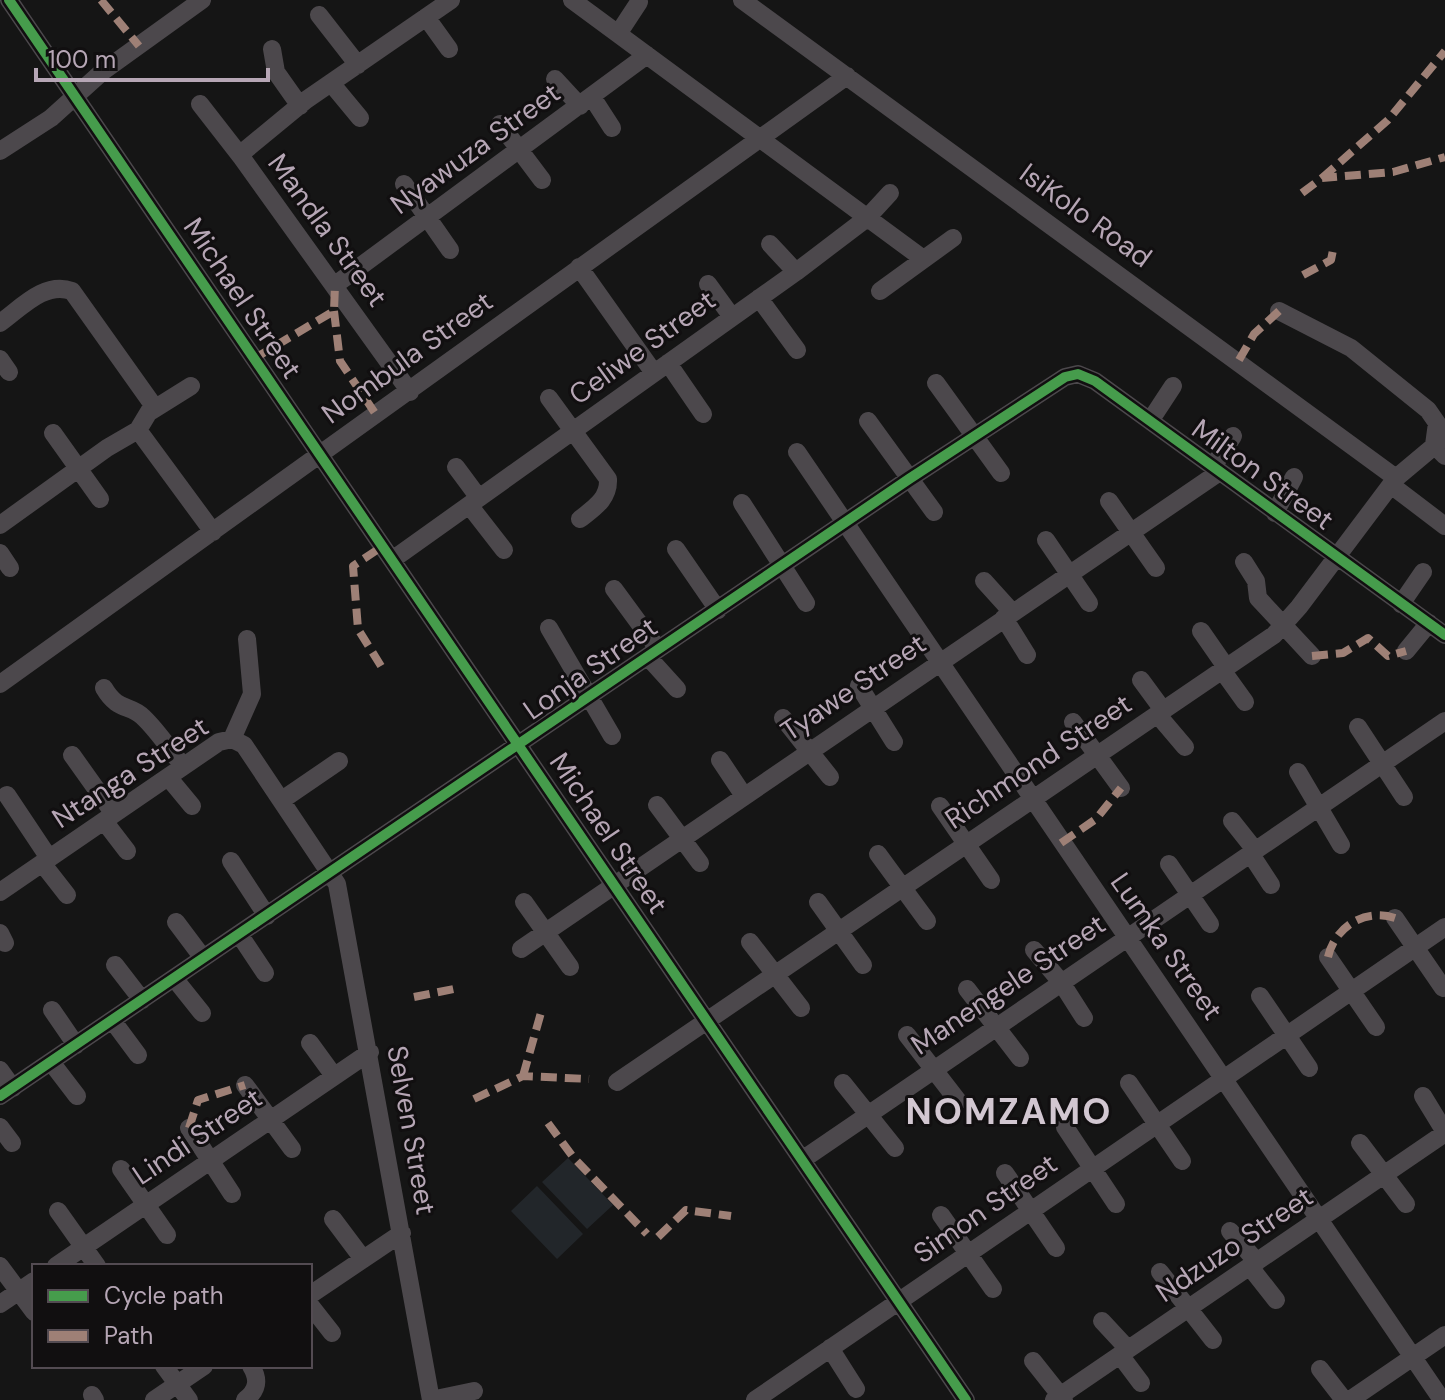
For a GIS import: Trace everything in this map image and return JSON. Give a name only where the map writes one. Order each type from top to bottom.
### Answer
[{"type":"street","name":"Michael Street","points":[[9,0],[966,1400]]},
{"type":"street","points":[[0,151],[51,118],[102,72],[202,0]]},
{"type":"street","name":"Mandla Street","points":[[410,392],[242,158],[243,152],[300,106],[451,0]]},
{"type":"street","points":[[572,0],[922,258]]},
{"type":"street","name":"IsiKolo Road","points":[[742,0],[1393,482],[1445,526]]},
{"type":"street","points":[[618,34],[639,2]]},
{"type":"street","points":[[319,15],[358,65]]},
{"type":"street","points":[[426,17],[449,49]]},
{"type":"street","points":[[272,49],[276,72],[300,106]]},
{"type":"street","name":"Nyawuza Street","points":[[335,285],[647,55]]},
{"type":"street","name":"Nombula Street","points":[[0,684],[847,76]]},
{"type":"street","points":[[555,79],[586,102],[612,128]]},
{"type":"street","points":[[331,83],[360,118]]},
{"type":"street","points":[[200,104],[242,158]]},
{"type":"street","points":[[500,124],[542,180]]},
{"type":"street","points":[[404,184],[450,250]]},
{"type":"street","name":"Celiwe Street","points":[[392,560],[796,272],[867,218],[890,193]]},
{"type":"street","points":[[880,291],[953,238]]},
{"type":"street","points":[[770,244],[796,272]]},
{"type":"street","points":[[579,267],[661,368],[703,414]]},
{"type":"street","points":[[708,284],[732,317]]},
{"type":"street","points":[[2,316],[45,291],[60,288],[72,291],[152,405]]},
{"type":"street","points":[[759,298],[797,350]]},
{"type":"street","points":[[1279,311],[1351,348],[1428,410],[1437,423],[1441,446]]},
{"type":"street","name":"Milton Street","points":[[1048,386],[1072,375],[1087,376],[1445,635]]},
{"type":"street","points":[[936,383],[1001,473]]},
{"type":"street","points":[[0,525],[138,430],[152,405],[191,386]]},
{"type":"street","name":"Lonja Street","points":[[7,1092],[1048,386]]},
{"type":"street","points":[[1150,421],[1173,386]]},
{"type":"street","points":[[549,398],[606,474],[609,485],[601,503],[580,519]]},
{"type":"street","points":[[868,421],[934,512]]},
{"type":"street","points":[[138,430],[213,532]]},
{"type":"street","points":[[53,433],[100,499]]},
{"type":"street","points":[[1215,470],[1233,436]]},
{"type":"street","name":"Richmond Street","points":[[617,1082],[1282,628],[1393,482],[1441,446]]},
{"type":"street","name":"Lumka Street","points":[[797,452],[1442,1400]]},
{"type":"street","points":[[456,467],[504,550]]},
{"type":"street","name":"Tyawe Street","points":[[521,949],[1130,533],[1215,470]]},
{"type":"street","points":[[1275,513],[1294,477]]},
{"type":"street","points":[[1109,501],[1156,568]]},
{"type":"street","points":[[742,503],[806,603]]},
{"type":"street","points":[[1046,540],[1089,603]]},
{"type":"street","points":[[676,549],[718,610]]},
{"type":"street","points":[[1244,562],[1256,581],[1255,594],[1282,628],[1312,656]]},
{"type":"street","points":[[1401,604],[1423,572]]},
{"type":"street","points":[[984,581],[1008,615],[1027,655]]},
{"type":"street","points":[[614,589],[677,689]]},
{"type":"street","points":[[1406,651],[1429,623]]},
{"type":"street","points":[[549,628],[612,736]]},
{"type":"street","points":[[1201,631],[1245,702]]},
{"type":"street","points":[[232,739],[252,694],[247,639]]},
{"type":"street","points":[[1141,680],[1185,747]]},
{"type":"street","points":[[859,686],[894,742]]},
{"type":"street","points":[[104,688],[110,699],[125,710],[141,714],[176,772],[192,806]]},
{"type":"street","points":[[783,718],[830,777]]},
{"type":"street","name":"Manengele Street","points":[[802,1160],[1445,721]]},
{"type":"street","points":[[1073,722],[1121,788]]},
{"type":"street","points":[[1358,727],[1404,797]]},
{"type":"street","name":"Ntanga Street","points":[[0,892],[219,742],[232,739],[244,745],[330,872]]},
{"type":"street","points":[[72,755],[127,851]]},
{"type":"street","points":[[720,760],[744,796]]},
{"type":"street","points":[[282,800],[339,761]]},
{"type":"street","points":[[1298,772],[1341,845]]},
{"type":"street","points":[[7,795],[67,895]]},
{"type":"street","points":[[657,805],[700,863]]},
{"type":"street","points":[[940,806],[991,880]]},
{"type":"street","points":[[1232,821],[1271,885]]},
{"type":"street","points":[[878,854],[927,921]]},
{"type":"street","points":[[231,861],[267,916]]},
{"type":"street","points":[[1169,864],[1210,924]]},
{"type":"street","name":"Selven Street","points":[[330,872],[341,899],[431,1400]]},
{"type":"street","points":[[524,902],[570,967]]},
{"type":"street","points":[[818,902],[863,965]]},
{"type":"street","points":[[1395,918],[1443,988]]},
{"type":"street","points":[[176,922],[203,958]]},
{"type":"street","name":"Simon Street","points":[[765,1397],[898,1301],[1445,927]]},
{"type":"street","points":[[239,934],[265,973]]},
{"type":"street","points":[[750,942],[801,1008]]},
{"type":"street","points":[[1034,950],[1061,982],[1084,1018]]},
{"type":"street","points":[[1328,957],[1376,1027]]},
{"type":"street","points":[[115,965],[142,1000]]},
{"type":"street","points":[[174,978],[202,1013]]},
{"type":"street","points":[[967,989],[1020,1058]]},
{"type":"street","points":[[1260,996],[1309,1068]]},
{"type":"street","points":[[52,1010],[76,1045]]},
{"type":"street","points":[[112,1020],[138,1055]]},
{"type":"street","points":[[907,1035],[958,1101]]},
{"type":"street","points":[[310,1043],[334,1076]]},
{"type":"street","name":"Lindi Street","points":[[59,1264],[370,1052]]},
{"type":"street","points":[[51,1062],[77,1096]]},
{"type":"street","points":[[0,1070],[7,1092]]},
{"type":"street","points":[[843,1083],[895,1148]]},
{"type":"street","points":[[1129,1083],[1182,1161]]},
{"type":"street","points":[[245,1085],[292,1149]]},
{"type":"street","points":[[1423,1096],[1445,1132]]},
{"type":"street","points":[[0,1127],[12,1143]]},
{"type":"street","points":[[1065,1127],[1116,1204]]},
{"type":"street","points":[[189,1128],[232,1194]]},
{"type":"street","name":"Ndzuzo Street","points":[[1059,1399],[1445,1132]]},
{"type":"street","points":[[1360,1143],[1406,1204]]},
{"type":"street","points":[[121,1169],[167,1235]]},
{"type":"street","points":[[1005,1173],[1056,1248]]},
{"type":"street","points":[[58,1211],[96,1264]]},
{"type":"street","points":[[941,1215],[993,1289]]},
{"type":"street","points":[[333,1219],[363,1259]]},
{"type":"street","points":[[1230,1231],[1276,1300]]},
{"type":"street","points":[[312,1294],[402,1233]]},
{"type":"street","points":[[0,1266],[27,1286],[0,1304]]},
{"type":"street","points":[[1160,1272],[1213,1340]]},
{"type":"street","points":[[312,1308],[332,1333]]},
{"type":"street","points":[[1102,1321],[1141,1383]]},
{"type":"street","points":[[1320,1369],[1347,1400],[1445,1335]]},
{"type":"street","points":[[830,1348],[856,1389]]},
{"type":"street","points":[[1033,1361],[1059,1399]]},
{"type":"street","points":[[165,1368],[189,1400]]},
{"type":"street","points":[[154,1400],[201,1368]]},
{"type":"street","points":[[245,1400],[257,1386],[257,1376],[252,1368]]},
{"type":"street","points":[[431,1400],[474,1391]]},
{"type":"shaded area","points":[[568,1158],[613,1205],[587,1229],[542,1182]]},
{"type":"shaded area","points":[[537,1186],[583,1234],[557,1259],[511,1211]]},
{"type":"marked path","points":[[101,0],[139,46]]},
{"type":"marked path","points":[[1322,178],[1388,120],[1445,51]]},
{"type":"marked path","points":[[1302,193],[1322,178],[1393,172],[1445,157]]},
{"type":"marked path","points":[[1303,275],[1331,260],[1333,250]]},
{"type":"marked path","points":[[255,358],[334,311],[335,285]]},
{"type":"marked path","points":[[334,311],[340,361],[377,416]]},
{"type":"marked path","points":[[1239,360],[1254,334],[1279,311]]},
{"type":"marked path","points":[[381,666],[358,629],[353,566],[383,546]]},
{"type":"marked path","points":[[1312,656],[1343,653],[1368,638],[1388,656],[1406,651]]},
{"type":"marked path","points":[[1061,843],[1096,819],[1121,788]]},
{"type":"marked path","points":[[1328,957],[1337,937],[1352,922],[1372,916],[1395,918]]},
{"type":"marked path","points":[[414,997],[454,989]]},
{"type":"marked path","points":[[523,1076],[542,1009]]},
{"type":"marked path","points":[[474,1099],[523,1076],[589,1079]]},
{"type":"marked path","points":[[189,1128],[198,1100],[245,1085]]},
{"type":"marked path","points":[[548,1123],[573,1157],[647,1234]]},
{"type":"marked path","points":[[658,1237],[686,1210],[731,1216]]},
{"type":"cycle path","points":[[9,0],[966,1400]]},
{"type":"cycle path","points":[[0,1096],[909,479],[1065,377],[1078,374],[1095,381],[1445,635]]},
{"type":"district","name":"NOMZAMO","points":[[1009,1111]]}]
